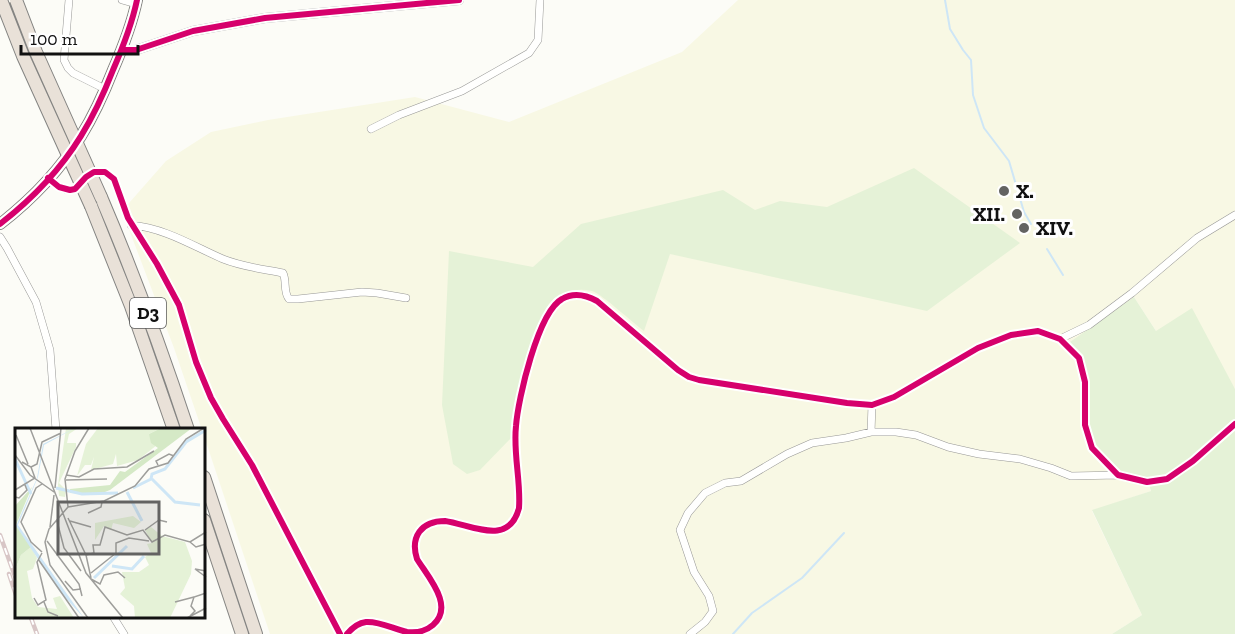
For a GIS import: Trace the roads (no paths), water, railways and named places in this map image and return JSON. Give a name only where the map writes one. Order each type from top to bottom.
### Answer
[{"type":"highway","name":"D3","points":[[1,0],[23,56],[91,206],[131,306],[173,428]]},
{"type":"highway","name":"D3","points":[[16,0],[36,52],[121,242],[187,428]]},
{"type":"highway","points":[[206,483],[256,634]]},
{"type":"highway","points":[[206,526],[242,634]]},
{"type":"main road","points":[[0,224],[26,203],[80,138],[122,50],[136,2]]},
{"type":"street","points":[[69,0],[64,60],[73,73],[105,89]]},
{"type":"street","points":[[122,0],[136,2]]},
{"type":"street","points":[[122,50],[136,50],[193,32],[265,18],[459,0]]},
{"type":"street","points":[[371,129],[399,115],[462,91],[529,53],[538,40],[540,0]]},
{"type":"street","points":[[48,178],[65,190],[79,186],[86,177],[94,172],[105,172],[114,178],[131,225],[158,264],[179,305],[196,362],[211,398],[252,465],[340,634]]},
{"type":"street","points":[[1060,339],[1089,325],[1132,293],[1197,238],[1235,215]]},
{"type":"street","points":[[131,225],[154,228],[237,264],[283,273],[289,299],[298,300],[362,292],[406,298]]},
{"type":"street","points":[[0,237],[36,302],[50,350],[56,428]]},
{"type":"street","points":[[347,634],[353,627],[363,623],[375,623],[414,632],[424,630],[437,620],[441,609],[440,596],[415,553],[417,535],[426,525],[445,521],[492,532],[507,528],[513,523],[517,517],[519,500],[515,443],[517,411],[529,363],[545,318],[552,308],[562,299],[579,295],[597,301],[689,377],[872,405],[894,397],[978,348],[1011,335],[1038,331],[1060,339],[1079,358],[1085,382],[1085,425],[1092,448],[1102,461],[1118,475]]},
{"type":"street","points":[[871,432],[872,405]]},
{"type":"street","points":[[690,634],[705,622],[713,611],[709,596],[694,572],[680,530],[688,513],[705,493],[724,483],[741,481],[787,454],[812,443],[871,432],[896,432],[916,435],[948,447],[979,454],[1020,459],[1071,476],[1118,475],[1147,482],[1167,479],[1193,461],[1235,424]]},
{"type":"street","points":[[115,619],[124,634]]},
{"type":"waterway","points":[[945,0],[950,29],[971,60],[973,95],[984,128],[1009,161],[1024,212],[1031,224]]},
{"type":"waterway","points":[[1047,249],[1063,275]]},
{"type":"waterway","points":[[733,634],[752,613],[802,578],[844,533]]},
{"type":"railway","points":[[0,535],[15,576]]},
{"type":"railway","points":[[9,574],[15,592]]},
{"type":"railway","points":[[31,619],[37,634]]},
{"type":"place","name":"X.","points":[[1004,191]]},
{"type":"place","name":"XII.","points":[[1017,214]]},
{"type":"place","name":"XIV.","points":[[1024,228]]}]
